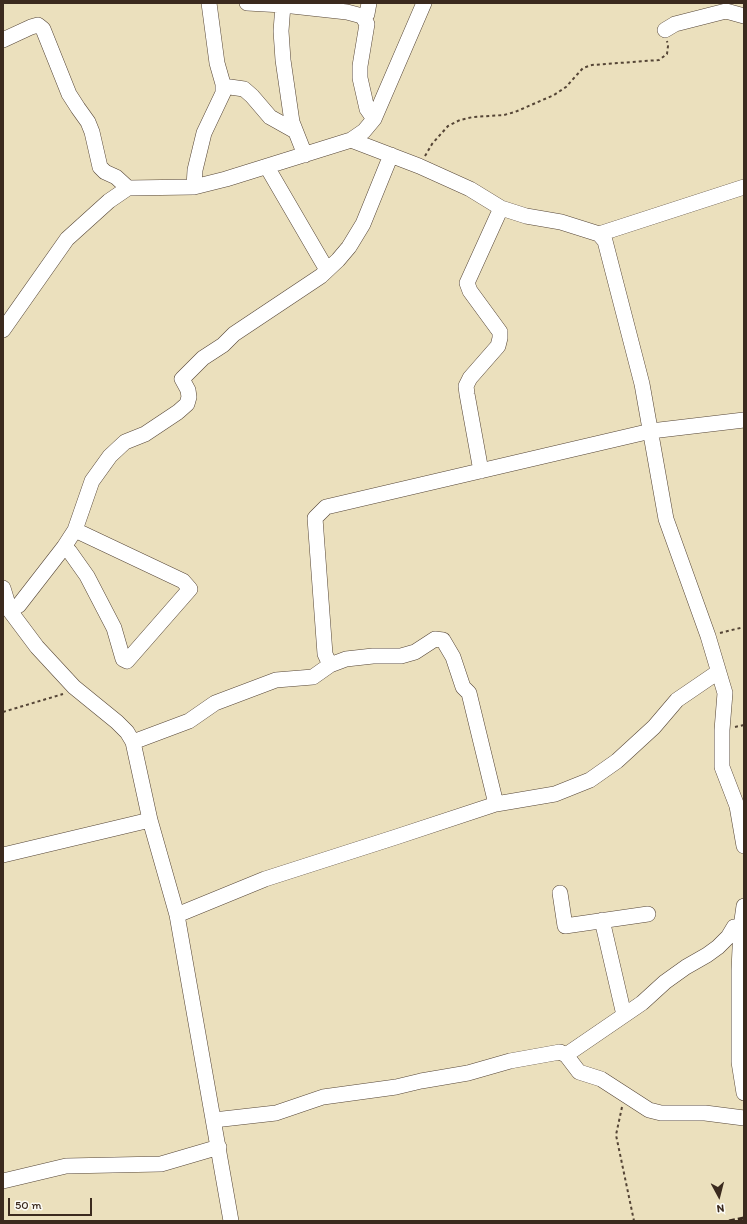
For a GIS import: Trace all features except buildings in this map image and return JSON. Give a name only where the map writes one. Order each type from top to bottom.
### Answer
[{"type":"street","points":[[194,186],[195,170],[204,133],[223,93],[223,86],[217,63],[209,3]]},
{"type":"street","points":[[247,3],[283,5],[347,12],[362,16],[367,14],[369,3]]},
{"type":"street","points":[[3,330],[67,239],[109,201],[128,188],[194,186],[226,179],[351,140],[364,131],[374,119],[424,3]]},
{"type":"street","points":[[283,5],[281,31],[283,60],[292,122],[294,131],[305,155]]},
{"type":"street","points":[[665,30],[676,24],[726,11],[744,16]]},
{"type":"street","points":[[362,16],[367,24],[360,66],[360,78],[367,109],[374,119]]},
{"type":"street","points":[[3,40],[38,25],[43,29],[69,94],[88,122],[92,132],[100,167],[105,172],[116,177],[128,188]]},
{"type":"street","points":[[223,86],[244,89],[270,117],[294,131]]},
{"type":"street","points":[[351,140],[419,166],[470,189],[501,208],[526,216],[561,222],[599,234],[605,241],[642,384],[666,519],[708,636],[725,693],[722,730],[722,767],[737,806],[744,846]]},
{"type":"street","points":[[6,601],[19,605],[64,547],[75,530],[92,482],[110,456],[125,442],[145,434],[187,404],[189,397],[188,390],[182,378],[203,358],[223,345],[234,334],[320,276],[338,260],[349,247],[363,224],[391,155]]},
{"type":"street","points":[[267,167],[328,270]]},
{"type":"street","points":[[599,234],[744,187]]},
{"type":"street","points":[[481,471],[466,386],[470,378],[498,346],[500,332],[470,291],[467,283],[501,208]]},
{"type":"street","points":[[330,665],[325,654],[315,518],[326,507],[651,431],[744,420]]},
{"type":"street","points":[[64,547],[70,552],[87,576],[114,628],[123,659],[126,660],[190,589],[183,581],[75,530]]},
{"type":"street","points":[[6,601],[37,647],[78,690],[117,722],[127,732],[133,742],[150,820],[177,915],[231,1221]]},
{"type":"street","points":[[133,742],[189,721],[215,703],[276,680],[313,677],[330,665],[346,659],[373,656],[401,656],[415,652],[435,639],[443,640],[453,657],[463,687],[469,693],[496,804]]},
{"type":"street","points":[[177,915],[265,878],[496,804],[555,794],[590,780],[617,761],[638,742],[654,727],[677,700],[718,672]]},
{"type":"street","points":[[3,855],[150,820]]},
{"type":"street","points":[[560,894],[565,926],[648,914]]},
{"type":"street","points":[[744,906],[741,927],[739,1062],[744,1092]]},
{"type":"street","points":[[602,920],[624,1015]]},
{"type":"street","points":[[566,1055],[642,1002],[675,974],[718,947],[728,937],[734,927],[741,927]]},
{"type":"street","points":[[214,1120],[276,1113],[323,1096],[396,1087],[420,1081],[468,1073],[510,1061],[553,1052],[560,1052],[566,1055],[580,1072],[601,1079],[649,1110],[661,1113],[705,1113],[744,1118]]},
{"type":"street","points":[[3,1180],[66,1166],[161,1164],[219,1147]]},
{"type":"path","points":[[419,166],[432,144],[448,126],[460,120],[473,117],[504,115],[528,106],[554,95],[566,87],[583,68],[592,65],[658,60],[664,58],[667,54],[668,46],[665,30]]},
{"type":"path","points":[[708,636],[744,627]]},
{"type":"path","points":[[3,712],[78,690]]},
{"type":"path","points":[[625,1094],[616,1135],[634,1221]]},
{"type":"railway","points":[[729,1221],[744,1218]]}]
